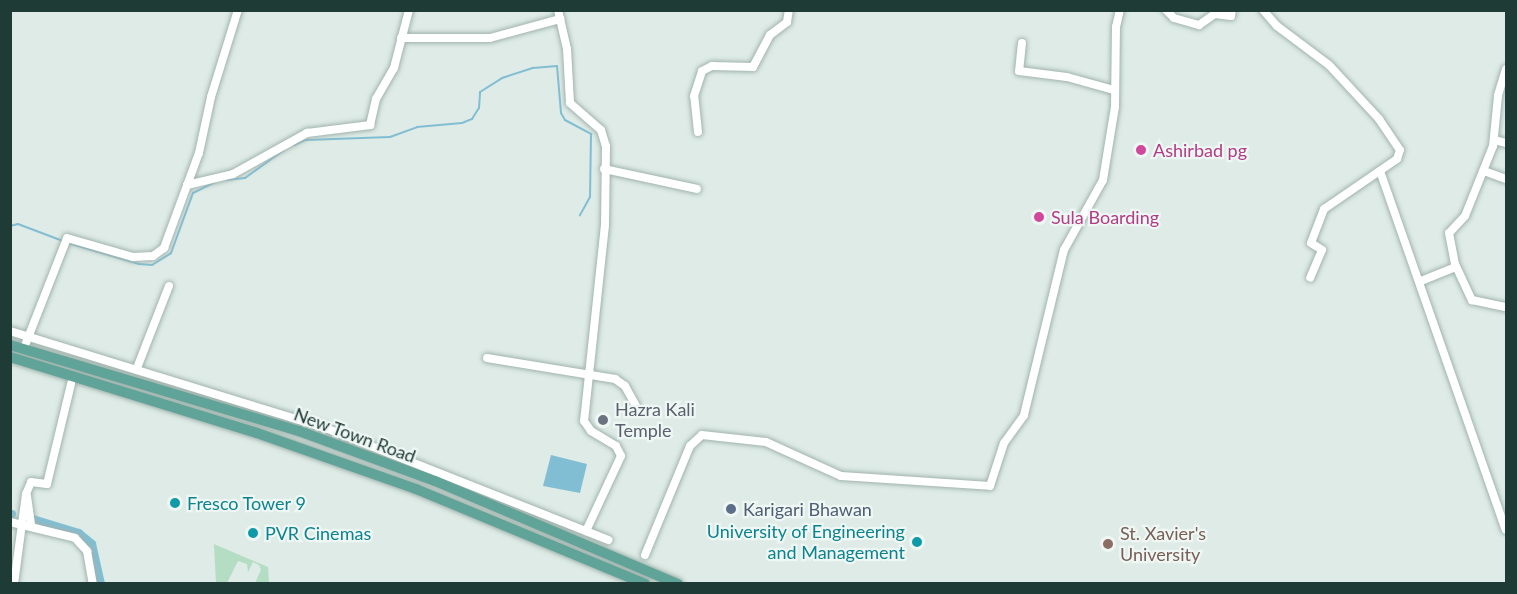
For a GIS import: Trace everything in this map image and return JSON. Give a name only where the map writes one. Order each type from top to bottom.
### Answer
[{"type":"main road","name":"New Town Road","points":[[10,345],[299,431],[444,485],[678,584]]},
{"type":"main road","name":"New Town Road","points":[[10,357],[384,478],[533,542],[645,584]]},
{"type":"street","points":[[24,348],[66,240],[133,257],[153,256],[168,241],[187,185],[238,10]]},
{"type":"street","points":[[187,185],[233,174],[307,133],[370,125],[376,99],[394,68],[409,10]]},
{"type":"street","points":[[698,132],[694,96],[702,71],[712,66],[728,69],[753,67],[770,35],[787,22],[789,10]]},
{"type":"street","points":[[645,555],[687,452],[702,435],[766,442],[842,476],[990,486],[1004,443],[1024,415],[1064,250],[1103,180],[1114,114],[1116,27],[1120,10]]},
{"type":"street","points":[[1166,10],[1174,18],[1199,25],[1215,14],[1231,16],[1232,10]]},
{"type":"street","points":[[1263,10],[1276,26],[1329,65],[1397,143],[1397,159],[1324,209],[1311,243],[1322,250],[1310,278]]},
{"type":"street","points":[[401,38],[490,38],[559,15],[567,50],[570,103],[605,134],[605,225],[588,375],[586,427],[616,446],[621,456],[586,531]]},
{"type":"street","points":[[1022,44],[1017,70],[1067,77],[1114,90]]},
{"type":"street","points":[[1506,69],[1502,109],[1484,171],[1466,216],[1450,231],[1456,267],[1473,302],[1506,307]]},
{"type":"street","points":[[1494,140],[1506,143]]},
{"type":"street","points":[[604,169],[697,189]]},
{"type":"street","points":[[1380,171],[1421,281],[1506,530]]},
{"type":"street","points":[[1484,171],[1506,179]]},
{"type":"street","points":[[1421,281],[1456,267]]},
{"type":"street","points":[[137,368],[169,286]]},
{"type":"street","points":[[10,332],[137,368],[323,427],[608,540]]},
{"type":"street","points":[[487,358],[615,379],[625,386],[636,406]]},
{"type":"street","points":[[14,584],[20,522],[26,494],[31,482],[47,484],[71,384]]},
{"type":"street","points":[[26,494],[31,526]]},
{"type":"street","points":[[10,522],[20,522],[75,538],[87,551],[93,584]]},
{"type":"green space","points":[[214,544],[268,567],[269,583],[255,583],[261,570],[259,565],[253,562],[248,572],[247,564],[238,561],[227,583],[216,583]]},
{"type":"water","points":[[551,455],[587,464],[580,493],[543,486]]},
{"type":"waterway","points":[[294,145],[306,140],[390,137],[417,127],[462,123],[472,119],[479,108],[480,92],[502,78],[533,68],[557,66],[561,113],[565,120],[591,134],[590,197],[580,215]]},
{"type":"waterway","points":[[226,180],[245,178],[284,150]]},
{"type":"waterway","points":[[68,243],[139,264],[152,265],[171,253],[193,193],[218,181]]},
{"type":"waterway","points":[[10,226],[18,224],[63,241]]},
{"type":"waterway","points":[[33,519],[79,533],[92,544],[101,584]]},
{"type":"place","name":"Ashirbad pg","points":[[1141,150]]},
{"type":"place","name":"Sula Boarding","points":[[1039,217]]},
{"type":"place","name":"Hazra Kali Temple","points":[[603,420]]},
{"type":"place","name":"Fresco Tower 9","points":[[175,503]]},
{"type":"place","name":"Karigari Bhawan","points":[[731,509]]},
{"type":"place","name":"PVR Cinemas","points":[[253,533]]},
{"type":"place","name":"University of Engineering and Management","points":[[917,542]]},
{"type":"place","name":"St. Xavier's University","points":[[1108,544]]}]
